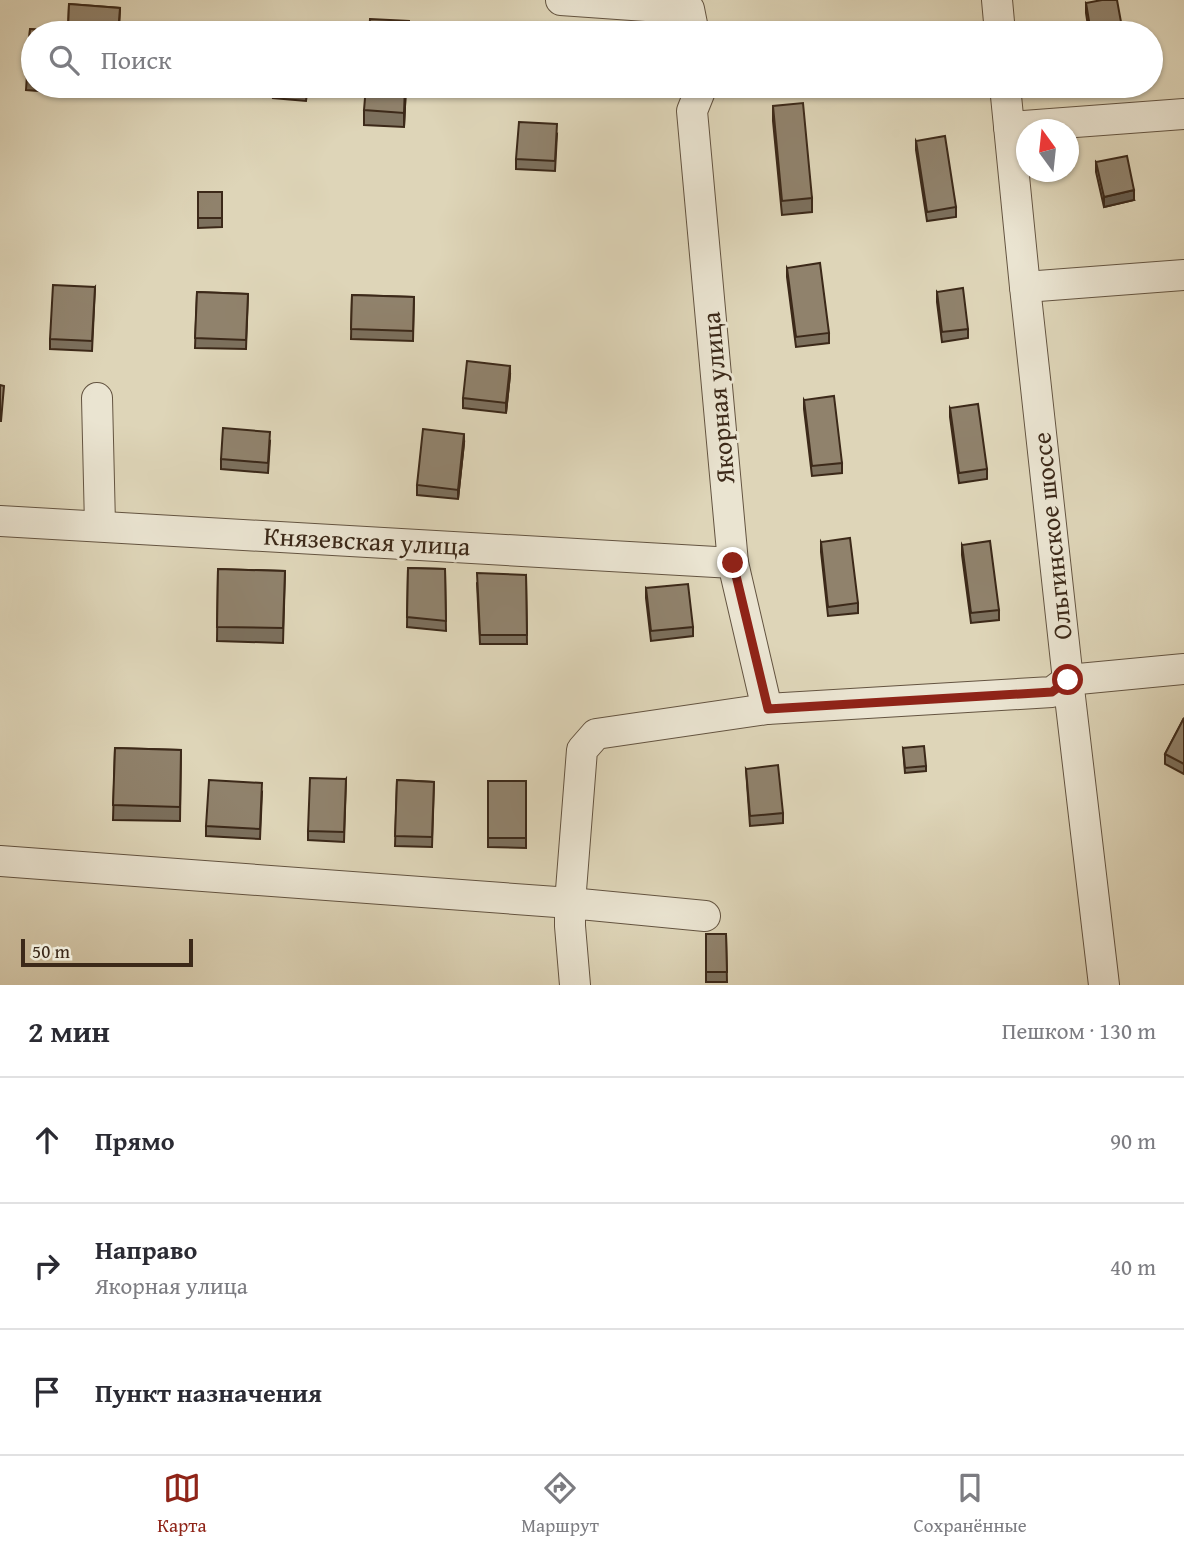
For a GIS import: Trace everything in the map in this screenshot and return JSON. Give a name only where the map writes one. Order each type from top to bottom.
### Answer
[{"type":"street","points":[[561,0],[622,2],[690,9],[692,21]]},
{"type":"street","points":[[997,0],[999,21]]},
{"type":"street","name":"Якорная улица","points":[[697,98],[692,111],[733,563],[768,709]]},
{"type":"street","name":"Ольгинское шоссе","points":[[1006,98],[1068,680],[1104,985]]},
{"type":"street","points":[[1009,127],[1184,114]]},
{"type":"street","points":[[1025,287],[1184,275]]},
{"type":"street","points":[[97,398],[100,526]]},
{"type":"street","name":"Князевская улица","points":[[0,521],[733,563]]},
{"type":"street","points":[[575,985],[570,903],[582,750],[596,734],[768,709],[1052,692],[1068,680],[1184,669]]},
{"type":"street","points":[[0,861],[570,903],[705,916]]},
{"type":"building","points":[[1117,0],[1121,21],[1089,21],[1086,3]]},
{"type":"building","points":[[69,4],[120,8],[119,21],[68,21]]},
{"type":"building","points":[[370,19],[409,21],[370,21]]},
{"type":"building","points":[[365,98],[405,98],[404,113],[364,110]]},
{"type":"building","points":[[803,103],[812,198],[782,201],[773,106]]},
{"type":"building","points":[[519,122],[557,124],[555,161],[516,159]]},
{"type":"building","points":[[945,136],[956,207],[927,212],[916,141]]},
{"type":"building","points":[[1127,156],[1134,190],[1104,197],[1096,162]]},
{"type":"building","points":[[198,192],[222,192],[222,218],[198,218]]},
{"type":"building","points":[[820,263],[829,333],[796,337],[787,268]]},
{"type":"building","points":[[53,285],[95,287],[92,341],[50,339]]},
{"type":"building","points":[[963,288],[968,329],[942,332],[937,292]]},
{"type":"building","points":[[197,292],[248,294],[246,340],[195,338]]},
{"type":"building","points":[[352,295],[414,297],[413,331],[351,329]]},
{"type":"building","points":[[467,361],[510,366],[506,403],[463,398]]},
{"type":"building","points":[[0,385],[4,386],[1,421],[0,421]]},
{"type":"building","points":[[834,396],[842,463],[812,466],[804,400]]},
{"type":"building","points":[[978,404],[987,469],[959,473],[950,408]]},
{"type":"building","points":[[223,428],[270,432],[268,463],[221,459]]},
{"type":"building","points":[[423,429],[464,434],[458,490],[417,485]]},
{"type":"building","points":[[850,538],[858,603],[828,607],[821,542]]},
{"type":"building","points":[[990,541],[999,610],[971,613],[962,545]]},
{"type":"building","points":[[408,568],[445,569],[446,621],[407,617]]},
{"type":"building","points":[[218,569],[285,571],[283,628],[217,627]]},
{"type":"building","points":[[477,573],[526,575],[527,635],[480,635]]},
{"type":"building","points":[[688,584],[693,627],[651,631],[646,588]]},
{"type":"building","points":[[1184,718],[1184,764],[1165,754]]},
{"type":"building","points":[[924,746],[926,766],[905,768],[903,748]]},
{"type":"building","points":[[115,748],[181,750],[180,807],[113,805]]},
{"type":"building","points":[[778,765],[783,813],[750,816],[746,769]]},
{"type":"building","points":[[310,778],[346,779],[344,832],[308,831]]},
{"type":"building","points":[[209,780],[262,783],[260,829],[206,826]]},
{"type":"building","points":[[397,780],[434,782],[432,837],[395,836]]},
{"type":"building","points":[[488,781],[526,781],[526,838],[488,838]]},
{"type":"building","points":[[706,934],[726,934],[727,972],[706,972]]},
{"type":"route","points":[[733,563],[768,709],[1052,692],[1068,680]]}]
